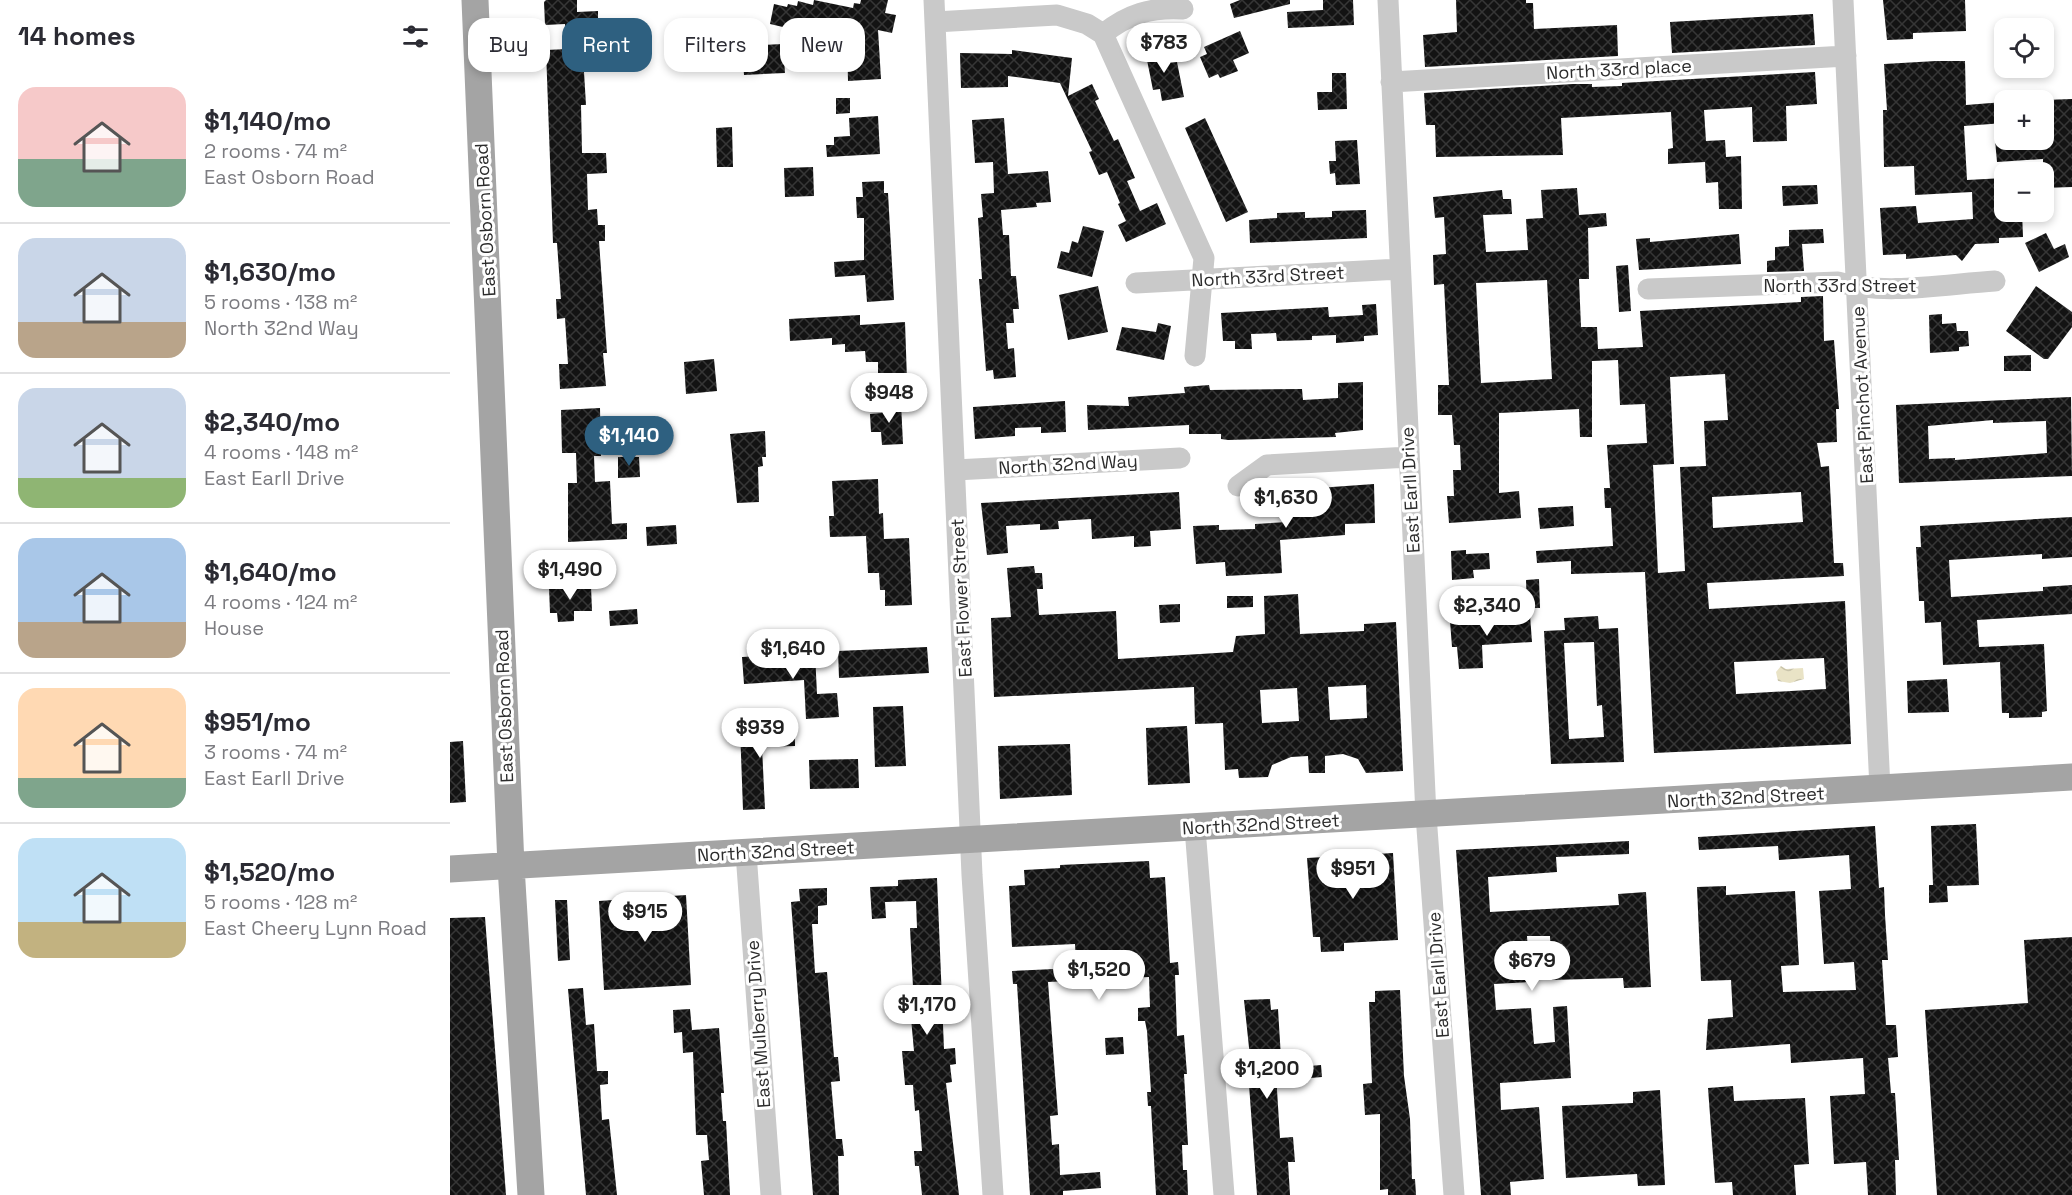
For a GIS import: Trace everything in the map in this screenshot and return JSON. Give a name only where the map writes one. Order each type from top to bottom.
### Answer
[{"type":"main road","name":"East Osborn Road","points":[[475,0],[511,866],[531,1195]]},
{"type":"main road","name":"North 32nd Street","points":[[450,869],[2072,777]]},
{"type":"street","name":"East Flower Street","points":[[934,0],[971,840],[993,1195]]},
{"type":"street","name":"East Earll Drive","points":[[1388,0],[1426,815],[1454,1195]]},
{"type":"street","name":"East Pinchot Avenue","points":[[1843,0],[1880,789]]},
{"type":"street","points":[[1103,34],[1132,14],[1183,9]]},
{"type":"street","points":[[935,22],[1057,15],[1087,24],[1103,34],[1204,258],[1195,356]]},
{"type":"street","name":"North 33rd place","points":[[1391,82],[1846,56]]},
{"type":"street","name":"North 33rd Street","points":[[1136,283],[1400,269]]},
{"type":"street","name":"North 33rd Street","points":[[1648,289],[1838,282],[1857,288],[1995,281]]},
{"type":"street","points":[[1238,486],[1266,465],[1409,457]]},
{"type":"street","name":"North 32nd Way","points":[[955,470],[1180,458]]},
{"type":"street","points":[[1195,828],[1224,1195]]},
{"type":"street","name":"East Mulberry Drive","points":[[746,853],[771,1195]]},
{"type":"water","points":[[1781,666],[1786,669],[1803,668],[1804,679],[1790,683],[1778,681],[1776,672]]},
{"type":"building","points":[[546,0],[577,0],[577,12],[598,11],[598,18],[562,18],[562,24],[550,25],[550,18],[545,18],[544,2]]},
{"type":"building","points":[[814,0],[853,8],[854,3],[860,4],[861,0],[888,0],[885,13],[896,15],[892,33],[878,30],[881,79],[848,81],[848,72],[865,72],[865,18],[780,18],[780,26],[770,24],[774,4],[787,7],[788,4],[797,6],[798,1],[813,5]]},
{"type":"building","points":[[1240,0],[1290,0],[1290,4],[1234,18],[1230,4]]},
{"type":"building","points":[[1323,0],[1353,0],[1354,25],[1288,28],[1287,12],[1323,10]]},
{"type":"building","points":[[1456,0],[1526,0],[1526,3],[1533,3],[1534,29],[1617,25],[1618,56],[1425,67],[1423,35],[1457,32]]},
{"type":"building","points":[[1883,0],[1965,0],[1966,31],[1913,33],[1913,39],[1887,40]]},
{"type":"building","points":[[1813,14],[1815,45],[1672,53],[1670,22]]},
{"type":"building","points":[[1240,31],[1249,53],[1233,60],[1238,71],[1220,78],[1218,74],[1209,78],[1200,57],[1207,54],[1204,47]]},
{"type":"building","points":[[780,44],[780,72],[785,73],[744,75],[744,72],[768,72],[768,45]]},
{"type":"building","points":[[1168,46],[1171,63],[1177,62],[1184,97],[1162,101],[1160,89],[1153,90],[1145,50]]},
{"type":"building","points":[[562,49],[562,72],[584,72],[586,105],[581,105],[582,153],[606,153],[607,173],[587,174],[588,210],[597,209],[598,225],[605,225],[605,241],[599,241],[607,353],[603,353],[606,386],[560,389],[559,364],[568,364],[565,318],[557,319],[556,299],[561,299],[557,243],[553,243],[547,72],[550,72],[550,50]]},
{"type":"building","points":[[1012,50],[1072,58],[1068,96],[1092,84],[1099,99],[1095,101],[1114,141],[1118,139],[1135,178],[1127,181],[1140,211],[1157,203],[1166,224],[1126,242],[1118,225],[1126,221],[1118,204],[1120,203],[1107,172],[1099,175],[1089,152],[1092,151],[1060,83],[1008,76],[1008,87],[961,88],[960,53],[1012,54]]},
{"type":"building","points":[[1965,61],[1966,105],[1994,103],[1994,124],[1964,126],[1967,180],[1994,179],[1994,222],[2022,222],[2023,237],[1999,238],[1999,243],[1975,244],[1962,261],[1956,255],[1906,259],[1906,254],[1883,255],[1880,208],[1916,206],[1918,223],[1973,219],[1972,192],[1915,195],[1914,166],[1884,167],[1883,110],[1887,110],[1884,64]]},
{"type":"building","points":[[1815,72],[1817,104],[1786,106],[1787,141],[1753,142],[1752,107],[1704,110],[1706,141],[1725,140],[1726,157],[1741,156],[1742,209],[1719,209],[1718,182],[1706,183],[1705,162],[1668,164],[1668,149],[1673,148],[1671,112],[1561,118],[1563,155],[1436,157],[1435,125],[1426,125],[1424,93],[1573,84],[1592,84],[1592,87],[1622,86],[1622,83]]},
{"type":"building","points":[[1332,73],[1346,73],[1347,109],[1318,110],[1317,92],[1332,92]]},
{"type":"building","points":[[836,98],[850,98],[850,113],[836,114]]},
{"type":"building","points":[[2072,99],[2072,187],[2054,188],[2054,162],[2043,162],[2043,159],[1997,162],[1996,150],[2054,150],[2054,100]]},
{"type":"building","points":[[878,116],[880,154],[827,157],[826,145],[834,145],[834,137],[850,136],[849,118]]},
{"type":"building","points":[[1004,118],[1008,174],[1048,171],[1051,202],[1036,203],[1037,207],[1001,210],[1003,235],[1009,235],[1011,276],[1016,276],[1019,309],[1013,309],[1014,323],[1006,323],[1008,349],[1014,348],[1016,377],[994,379],[993,370],[986,371],[979,279],[982,279],[978,218],[983,217],[981,194],[994,193],[993,162],[975,163],[972,120]]},
{"type":"building","points":[[1205,118],[1248,212],[1226,222],[1185,128]]},
{"type":"building","points":[[732,127],[733,167],[717,167],[716,128]]},
{"type":"building","points":[[1357,140],[1360,184],[1336,185],[1335,173],[1330,174],[1329,161],[1336,161],[1335,141]]},
{"type":"building","points":[[813,167],[814,196],[785,197],[784,168]]},
{"type":"building","points":[[884,181],[884,193],[888,193],[894,300],[867,302],[865,275],[835,277],[834,262],[864,260],[864,218],[857,218],[856,197],[863,197],[862,182]]},
{"type":"building","points":[[1817,185],[1818,204],[1783,206],[1782,186]]},
{"type":"building","points":[[1577,188],[1579,215],[1606,213],[1607,226],[1588,228],[1589,279],[1579,279],[1581,327],[1597,327],[1598,349],[1643,347],[1640,311],[1801,302],[1801,297],[1823,296],[1824,341],[1834,340],[1839,409],[1836,409],[1837,442],[1817,443],[1821,467],[1829,466],[1834,563],[1843,563],[1844,576],[1707,583],[1709,609],[1845,601],[1851,744],[1654,753],[1645,572],[1571,574],[1571,561],[1537,563],[1536,551],[1613,546],[1611,508],[1605,508],[1604,488],[1610,488],[1607,445],[1647,443],[1645,404],[1620,405],[1618,360],[1592,361],[1592,437],[1580,437],[1579,409],[1499,413],[1499,493],[1519,491],[1521,518],[1449,523],[1447,496],[1454,496],[1453,470],[1461,470],[1460,445],[1454,445],[1452,415],[1438,415],[1438,385],[1449,385],[1444,284],[1434,285],[1433,255],[1446,254],[1444,217],[1435,218],[1433,197],[1502,190],[1503,199],[1511,199],[1512,214],[1483,215],[1486,252],[1528,250],[1526,219],[1543,218],[1541,190]],"holes":[[[1547,280],[1552,379],[1481,383],[1476,283]],[[1725,374],[1728,420],[1704,421],[1706,466],[1680,467],[1685,571],[1658,573],[1653,465],[1674,464],[1670,377]],[[1801,492],[1803,522],[1713,528],[1712,497]],[[1824,658],[1826,689],[1736,694],[1734,662]]]},
{"type":"building","points":[[1366,210],[1367,238],[1250,243],[1249,220],[1277,218],[1277,213],[1305,212],[1305,218],[1332,217],[1332,211]]},
{"type":"building","points":[[1083,226],[1104,231],[1092,277],[1057,268],[1061,251],[1069,253],[1072,241],[1078,243]]},
{"type":"building","points":[[1823,229],[1824,243],[1802,244],[1804,271],[1767,272],[1767,261],[1775,260],[1775,247],[1789,246],[1789,230]]},
{"type":"building","points":[[2046,233],[2054,249],[2065,244],[2069,257],[2039,272],[2025,243]]},
{"type":"building","points":[[1739,234],[1741,264],[1639,270],[1636,239],[1650,238],[1650,242]]},
{"type":"building","points":[[1628,265],[1631,311],[1619,312],[1616,266]]},
{"type":"building","points":[[1098,286],[1108,332],[1068,340],[1059,295]]},
{"type":"building","points":[[2036,286],[2072,312],[2072,327],[2048,359],[2044,359],[2006,331]]},
{"type":"building","points":[[1376,304],[1378,335],[1364,336],[1364,341],[1336,343],[1336,335],[1312,336],[1312,340],[1277,341],[1276,333],[1251,334],[1252,349],[1235,349],[1235,341],[1223,341],[1221,313],[1328,307],[1329,317],[1363,315],[1362,305]]},
{"type":"building","points":[[1942,314],[1942,324],[1956,323],[1957,331],[1968,331],[1969,346],[1959,347],[1959,351],[1930,353],[1929,315]]},
{"type":"building","points":[[860,315],[860,325],[905,322],[907,380],[878,380],[878,362],[866,362],[865,351],[845,352],[845,344],[832,345],[832,338],[790,341],[789,319]]},
{"type":"building","points":[[1158,323],[1171,326],[1164,360],[1116,350],[1122,327],[1156,332]]},
{"type":"building","points":[[2031,355],[2031,371],[2004,371],[2004,356]]},
{"type":"building","points":[[714,359],[717,391],[686,394],[684,362]]},
{"type":"building","points":[[1363,382],[1363,430],[1335,433],[1336,437],[1228,440],[1221,439],[1221,434],[1189,434],[1189,425],[1088,430],[1087,405],[1129,406],[1128,397],[1185,393],[1184,387],[1209,385],[1210,390],[1302,389],[1303,400],[1338,398],[1338,383]]},
{"type":"building","points":[[2071,397],[2072,476],[1899,483],[1896,405]],"holes":[[[1993,420],[1993,423],[2046,421],[2047,453],[1955,460],[1955,458],[1929,459],[1928,426]]]},
{"type":"building","points":[[1065,401],[1066,432],[1041,433],[1041,427],[1015,428],[1015,436],[975,439],[973,407]]},
{"type":"building","points":[[901,403],[903,444],[882,445],[881,432],[871,432],[870,414],[882,413],[881,404]]},
{"type":"building","points":[[600,408],[601,456],[594,456],[595,482],[610,481],[612,524],[627,523],[627,539],[568,542],[568,483],[577,483],[576,453],[562,453],[561,410]]},
{"type":"building","points":[[765,431],[766,457],[762,457],[763,466],[758,467],[759,502],[737,503],[730,434]]},
{"type":"building","points":[[618,457],[639,457],[640,477],[618,478]]},
{"type":"building","points":[[878,479],[879,514],[883,513],[884,539],[909,538],[912,605],[885,606],[885,590],[880,590],[879,573],[868,573],[866,536],[830,537],[829,516],[834,516],[832,481]]},
{"type":"building","points":[[1374,484],[1375,523],[1345,524],[1345,535],[1280,540],[1282,573],[1226,576],[1225,562],[1196,564],[1193,526],[1219,525],[1219,530],[1255,529],[1255,524],[1288,522],[1290,490]]},
{"type":"building","points":[[1179,492],[1181,529],[1150,531],[1151,546],[1134,547],[1134,536],[1092,539],[1091,519],[1058,521],[1059,529],[1040,530],[1040,524],[1006,526],[1008,553],[987,555],[981,503]]},
{"type":"building","points":[[1573,506],[1574,526],[1540,529],[1538,508]]},
{"type":"building","points":[[2072,517],[2072,557],[2042,559],[2042,554],[1949,560],[1951,597],[2043,591],[2043,587],[2072,585],[2072,614],[1977,620],[1979,647],[2044,644],[2047,711],[2042,712],[2042,717],[2009,718],[2009,713],[2002,713],[2000,662],[1943,665],[1941,622],[1925,623],[1924,601],[1919,601],[1916,547],[1921,547],[1920,526]]},
{"type":"building","points":[[676,525],[677,544],[647,546],[646,527]]},
{"type":"building","points":[[1466,550],[1466,554],[1489,553],[1490,569],[1473,570],[1474,578],[1452,580],[1451,551]]},
{"type":"building","points":[[1034,566],[1035,573],[1042,573],[1043,589],[1037,589],[1039,615],[1116,611],[1118,659],[1233,652],[1236,636],[1265,634],[1264,596],[1298,594],[1300,634],[1364,631],[1364,624],[1396,622],[1403,771],[1366,773],[1358,759],[1343,754],[1325,756],[1325,773],[1309,773],[1308,756],[1291,757],[1272,765],[1268,777],[1239,778],[1238,769],[1225,770],[1223,723],[1195,724],[1194,687],[994,697],[991,618],[1011,617],[1007,568]],"holes":[[[1366,685],[1367,718],[1330,720],[1328,687]],[[1297,688],[1299,721],[1262,723],[1260,690]]]},
{"type":"building","points":[[1539,579],[1540,608],[1527,608],[1526,580]]},
{"type":"building","points":[[591,586],[592,611],[574,611],[574,621],[558,622],[557,613],[550,613],[549,587]]},
{"type":"building","points":[[1227,596],[1253,596],[1253,607],[1227,608]]},
{"type":"building","points":[[1180,604],[1180,622],[1160,623],[1159,605]]},
{"type":"building","points":[[637,609],[638,624],[610,626],[609,611]]},
{"type":"building","points":[[1530,615],[1532,642],[1482,645],[1483,668],[1459,669],[1457,647],[1452,647],[1450,621]]},
{"type":"building","points":[[1598,616],[1599,629],[1618,628],[1624,762],[1551,764],[1544,631],[1565,630],[1564,618]],"holes":[[[1594,642],[1597,706],[1602,705],[1604,737],[1569,739],[1564,643]]]},
{"type":"building","points":[[927,647],[929,673],[839,678],[838,651]]},
{"type":"building","points":[[815,653],[817,694],[837,693],[839,717],[806,719],[804,680],[744,684],[742,657]]},
{"type":"building","points":[[1947,679],[1949,712],[1908,713],[1907,681]]},
{"type":"building","points":[[903,706],[906,766],[875,767],[873,707]]},
{"type":"building","points":[[795,725],[795,746],[762,747],[765,809],[743,810],[740,727]]},
{"type":"building","points":[[1187,726],[1190,783],[1148,785],[1146,728]]},
{"type":"building","points":[[463,741],[466,802],[450,803],[450,742]]},
{"type":"building","points":[[1070,744],[1072,795],[1000,799],[998,746]]},
{"type":"building","points":[[858,759],[859,788],[810,789],[809,760]]},
{"type":"building","points":[[1976,824],[1979,885],[1947,886],[1948,902],[1929,903],[1929,885],[1933,885],[1931,826]]},
{"type":"building","points":[[1875,826],[1879,888],[1884,887],[1888,960],[1882,960],[1886,1025],[1896,1025],[1898,1057],[1888,1058],[1891,1093],[1895,1093],[1899,1160],[1895,1160],[1896,1195],[1868,1195],[1866,1162],[1834,1164],[1830,1096],[1865,1094],[1863,1058],[1791,1063],[1790,1044],[1706,1050],[1708,1019],[1733,1017],[1731,980],[1701,981],[1697,887],[1726,886],[1726,895],[1795,891],[1799,965],[1781,966],[1783,992],[1856,990],[1854,962],[1824,964],[1819,891],[1851,889],[1849,855],[1779,860],[1778,846],[1699,850],[1698,837]]},
{"type":"building","points":[[1629,841],[1629,854],[1556,857],[1557,872],[1488,877],[1490,912],[1619,905],[1618,894],[1646,892],[1651,987],[1624,988],[1623,978],[1552,980],[1550,936],[1527,936],[1530,982],[1494,984],[1496,1010],[1531,1008],[1534,1044],[1555,1042],[1553,1007],[1567,1006],[1571,1078],[1500,1083],[1501,1110],[1539,1107],[1544,1179],[1510,1182],[1511,1195],[1481,1195],[1456,850]]},
{"type":"building","points":[[1393,853],[1398,940],[1344,943],[1344,951],[1321,952],[1320,937],[1313,937],[1307,858]]},
{"type":"building","points":[[1149,861],[1150,878],[1165,877],[1170,963],[1178,962],[1179,975],[1175,975],[1177,1036],[1184,1035],[1187,1074],[1184,1074],[1188,1145],[1182,1145],[1183,1170],[1187,1170],[1188,1195],[1156,1195],[1151,1106],[1148,1106],[1147,1092],[1151,1092],[1147,1031],[1145,1021],[1138,1021],[1138,1008],[1150,1007],[1149,977],[1048,982],[1058,1115],[1050,1116],[1052,1145],[1059,1144],[1060,1175],[1100,1172],[1101,1188],[1063,1191],[1063,1195],[1030,1195],[1017,984],[1013,984],[1012,971],[1076,968],[1075,944],[1012,947],[1009,886],[1025,885],[1024,870],[1060,868],[1060,865]]},
{"type":"building","points":[[937,878],[944,1049],[955,1048],[956,1064],[950,1065],[952,1082],[946,1083],[959,1195],[922,1195],[919,1166],[915,1166],[914,1151],[922,1151],[919,1110],[915,1111],[913,1085],[905,1085],[902,1051],[914,1051],[910,1007],[914,1007],[910,928],[917,928],[916,901],[885,902],[886,918],[872,919],[870,887],[898,886],[898,880]]},
{"type":"building","points":[[827,888],[827,905],[818,906],[818,924],[812,924],[815,973],[827,972],[834,1057],[838,1057],[840,1081],[831,1082],[836,1139],[842,1139],[844,1156],[838,1156],[839,1195],[813,1195],[791,902],[800,901],[799,889]]},
{"type":"building","points":[[686,895],[691,985],[604,990],[599,901]]},
{"type":"building","points":[[555,900],[567,900],[570,960],[558,961]]},
{"type":"building","points":[[485,917],[506,1195],[450,1195],[450,918]]},
{"type":"building","points":[[2072,937],[2072,1195],[1937,1195],[1925,1010],[2028,1003],[2024,940]]},
{"type":"building","points":[[583,988],[586,1025],[594,1024],[597,1071],[608,1071],[608,1084],[600,1085],[602,1120],[609,1119],[617,1195],[586,1195],[568,989]]},
{"type":"building","points":[[1400,990],[1404,1076],[1410,1119],[1412,1179],[1415,1179],[1416,1195],[1388,1195],[1388,1189],[1380,1190],[1380,1114],[1365,1115],[1363,1084],[1372,1083],[1369,1002],[1375,1002],[1375,991]]},
{"type":"building","points":[[1270,999],[1271,1010],[1278,1009],[1282,1074],[1276,1074],[1280,1138],[1293,1137],[1295,1162],[1288,1162],[1290,1195],[1257,1195],[1247,1057],[1250,1057],[1244,1000]]},
{"type":"building","points":[[690,1009],[692,1030],[719,1028],[724,1093],[721,1093],[723,1121],[726,1121],[730,1195],[704,1195],[701,1161],[709,1160],[707,1135],[696,1135],[693,1052],[683,1053],[682,1032],[674,1033],[673,1010]]},
{"type":"building","points":[[1123,1037],[1124,1054],[1106,1055],[1105,1038]]},
{"type":"building","points":[[1321,1065],[1322,1077],[1299,1079],[1298,1067]]},
{"type":"building","points":[[1733,1086],[1734,1101],[1805,1098],[1809,1164],[1794,1165],[1796,1195],[1733,1195],[1732,1182],[1715,1183],[1708,1088]]},
{"type":"building","points":[[1660,1090],[1665,1185],[1638,1186],[1637,1174],[1566,1178],[1562,1106],[1633,1103],[1633,1092]]}]
